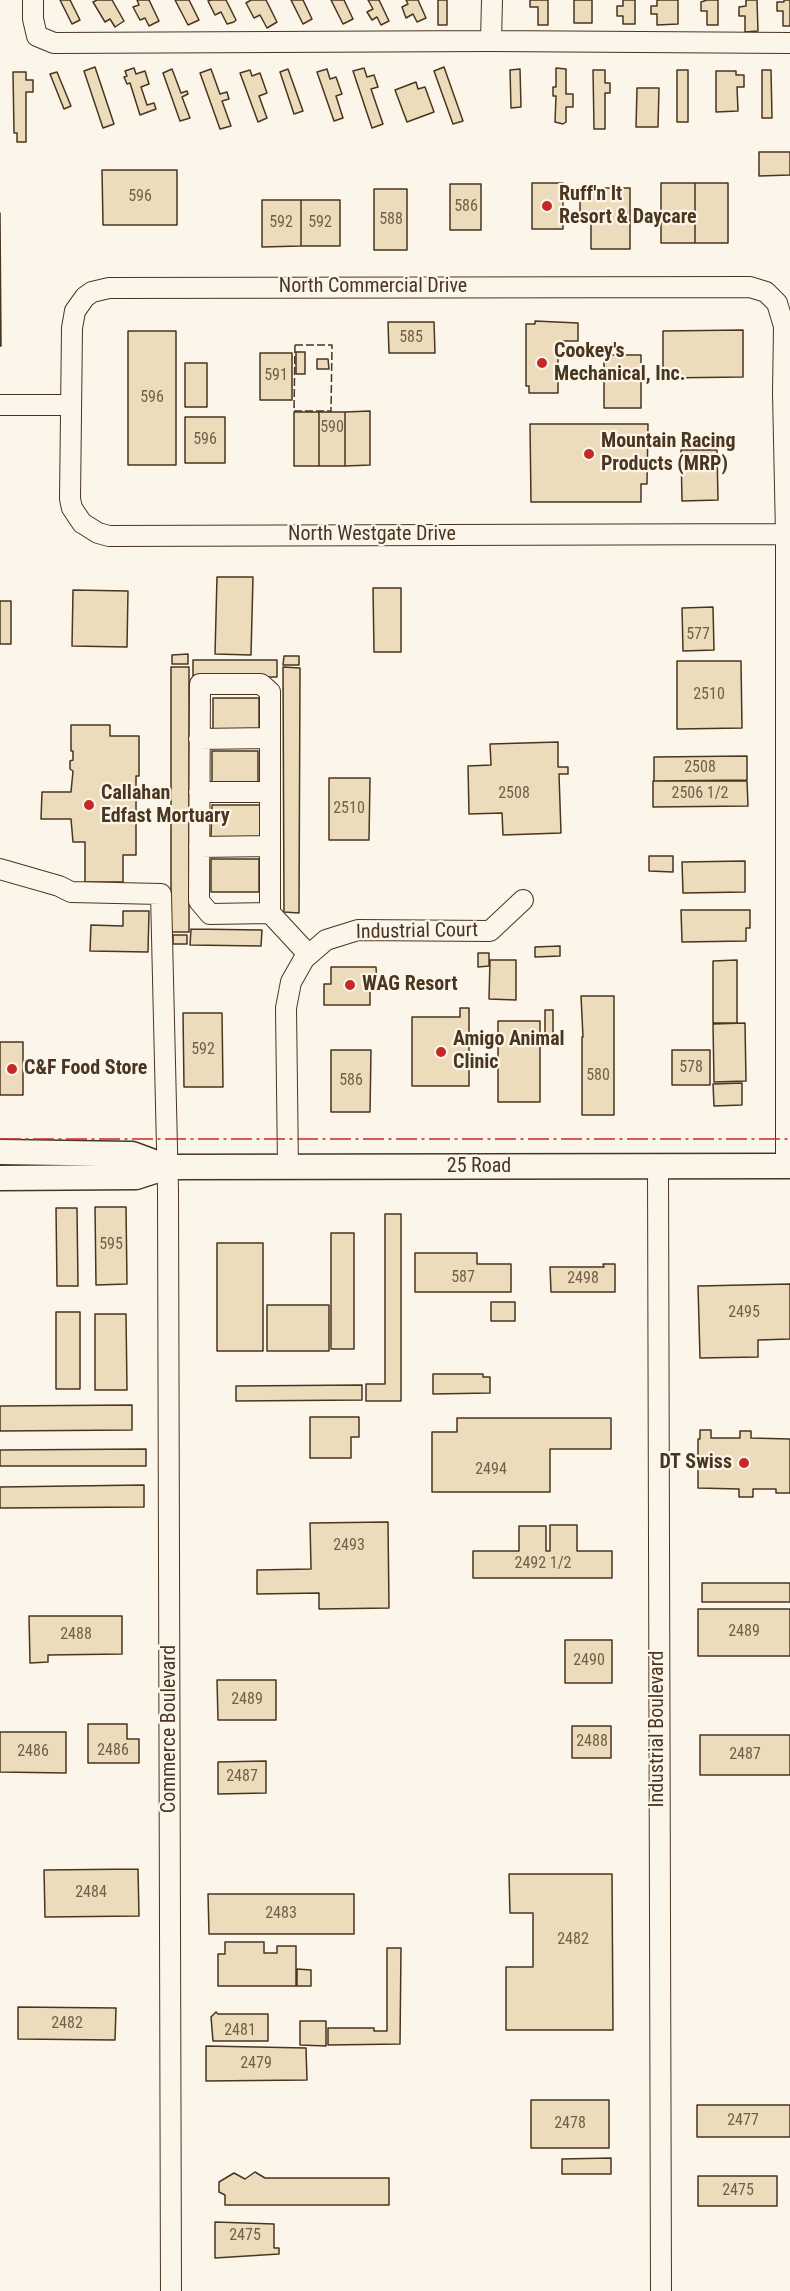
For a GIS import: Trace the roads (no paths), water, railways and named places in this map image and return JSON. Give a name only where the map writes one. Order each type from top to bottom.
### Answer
[{"type":"main road","name":"25 Road","points":[[0,1152],[132,1154],[167,1167]]},
{"type":"main road","name":"25 Road","points":[[0,1178],[136,1177],[167,1167],[788,1166]]},
{"type":"street","points":[[33,0],[33,19],[38,36],[54,42],[491,40],[790,43]]},
{"type":"street","points":[[491,40],[492,0]]},
{"type":"street","name":"North Commercial Drive","points":[[72,405],[73,319],[79,303],[92,292],[100,289],[750,287],[766,292],[781,310],[784,326],[786,393]]},
{"type":"street","points":[[786,393],[788,1166]]},
{"type":"street","points":[[0,405],[72,405]]},
{"type":"street","name":"North Westgate Drive","points":[[72,405],[70,499],[72,508],[89,529],[109,536],[786,534]]},
{"type":"street","points":[[270,913],[210,914],[199,901],[200,684],[261,684],[270,692],[270,913],[308,954]]},
{"type":"street","points":[[199,739],[270,738]]},
{"type":"street","points":[[199,792],[270,792]]},
{"type":"street","points":[[199,847],[270,846]]},
{"type":"street","name":"Commerce Boulevard","points":[[0,869],[59,886],[71,892],[161,894],[167,1167],[171,2291]]},
{"type":"street","name":"Industrial Court","points":[[288,1167],[288,995],[297,970],[308,954],[326,940],[358,930],[490,931],[523,900]]},
{"type":"street","name":"Industrial Boulevard","points":[[658,1167],[661,2291]]},
{"type":"place","name":"Ruff'n It Resort & Daycare","points":[[547,206]]},
{"type":"place","name":"Cookey's Mechanical, Inc.","points":[[542,363]]},
{"type":"place","name":"Mountain Racing Products (MRP)","points":[[589,454]]},
{"type":"place","name":"Callahan Edfast Mortuary","points":[[89,805]]},
{"type":"place","name":"WAG Resort","points":[[350,985]]},
{"type":"place","name":"Amigo Animal Clinic","points":[[441,1052]]},
{"type":"place","name":"C&F Food Store","points":[[12,1069]]},
{"type":"place","name":"DT Swiss","points":[[744,1463]]}]
